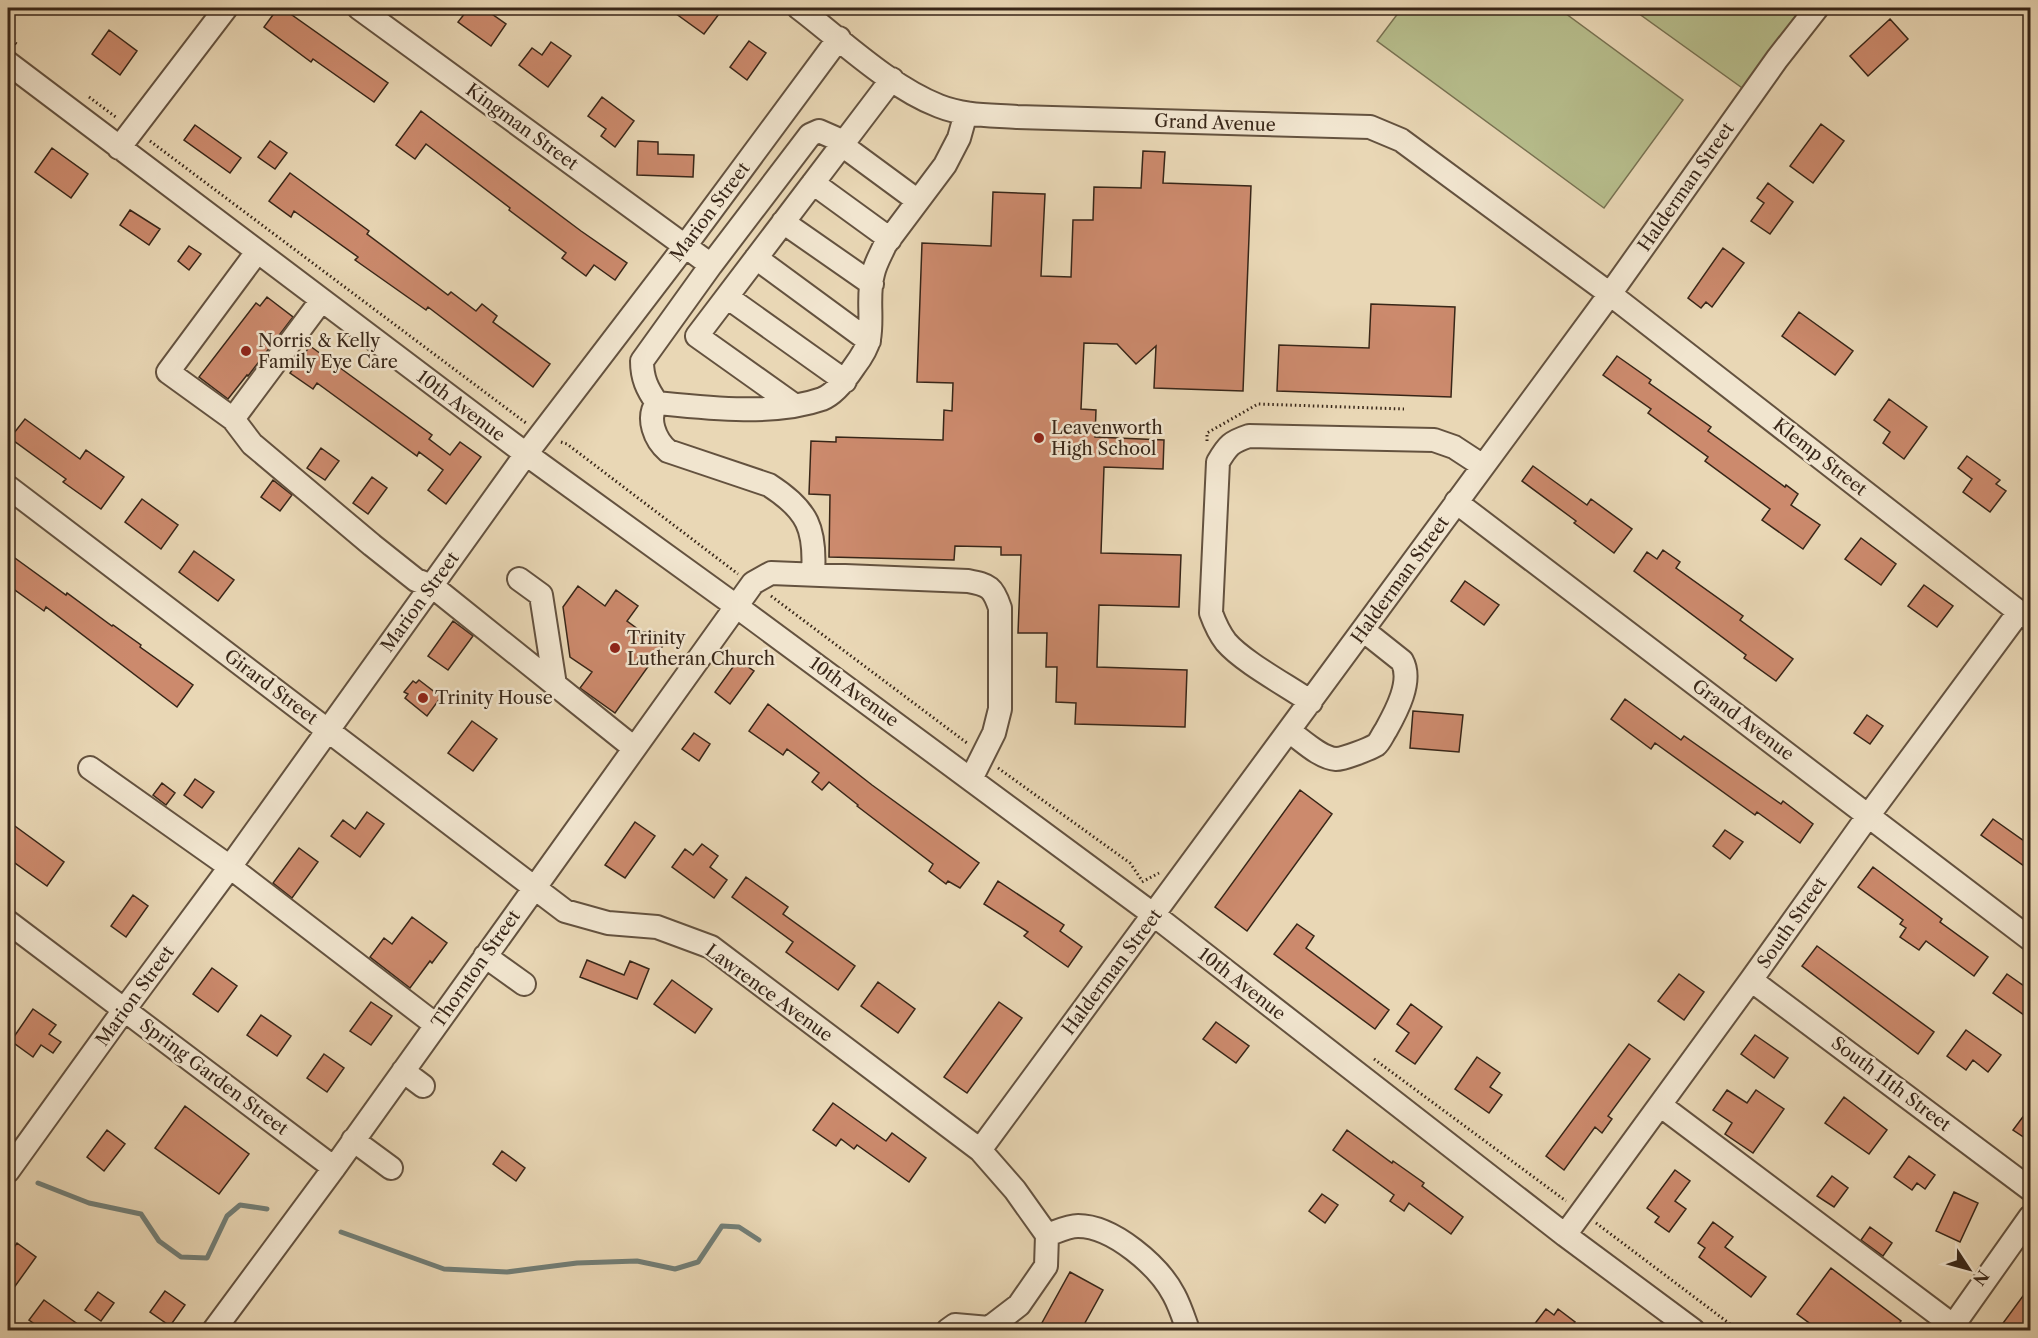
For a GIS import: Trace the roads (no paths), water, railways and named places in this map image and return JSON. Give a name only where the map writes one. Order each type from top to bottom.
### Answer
[{"type":"street","points":[[119,148],[226,8]]},
{"type":"street","name":"Kingman Street","points":[[359,8],[711,265]]},
{"type":"street","name":"Grand Avenue","points":[[799,8],[892,79],[914,93],[940,106],[966,113],[1017,117],[1370,127],[1401,140],[1610,294]]},
{"type":"street","name":"Halderman Street","points":[[980,1150],[1311,702],[1610,294],[1777,59],[1817,8]]},
{"type":"street","name":"Marion Street","points":[[8,1171],[230,867],[526,454],[685,246],[839,38]]},
{"type":"street","name":"10th Avenue","points":[[17,57],[119,148],[526,454],[971,779],[1159,909],[1565,1235],[1693,1330]]},
{"type":"street","points":[[794,405],[697,336],[892,79]]},
{"type":"street","points":[[657,404],[748,409],[794,405],[824,398],[845,381],[863,354],[869,340],[872,276],[880,256],[945,165],[959,138],[966,113]]},
{"type":"street","points":[[657,404],[647,389],[642,374],[642,361],[711,265],[810,135],[819,131],[835,138],[918,201]]},
{"type":"street","points":[[813,183],[890,239]]},
{"type":"street","points":[[783,222],[872,284]]},
{"type":"street","points":[[257,252],[168,372],[233,418],[252,444],[416,580],[432,586],[634,748]]},
{"type":"street","points":[[756,258],[869,340]]},
{"type":"street","name":"Klemp Street","points":[[1610,294],[2025,616]]},
{"type":"street","points":[[726,297],[845,381]]},
{"type":"street","points":[[233,418],[321,301]]},
{"type":"street","points":[[657,404],[653,409],[652,428],[661,445],[668,451],[769,485],[780,492],[800,512],[812,533],[813,574],[968,581],[985,585],[995,593],[1000,608],[1000,709],[994,733],[971,779]]},
{"type":"street","points":[[1311,702],[1228,644],[1218,630],[1211,613],[1218,462],[1227,447],[1249,436],[1434,440],[1454,447],[1483,466]]},
{"type":"street","name":"Girard Street","points":[[8,487],[534,888]]},
{"type":"street","name":"Grand Avenue","points":[[1456,502],[2031,939]]},
{"type":"street","name":"Thornton Street","points":[[214,1330],[334,1168],[753,583],[771,573],[813,574]]},
{"type":"street","points":[[519,579],[541,595],[555,685]]},
{"type":"street","name":"South Street","points":[[1565,1235],[1868,816],[2025,616]]},
{"type":"street","points":[[1289,731],[1334,759],[1377,744],[1394,716],[1401,698],[1405,666],[1402,661],[1363,630]]},
{"type":"street","points":[[90,768],[230,867],[436,1025]]},
{"type":"street","name":"Lawrence Avenue","points":[[534,888],[565,911],[608,923],[657,927],[711,947],[980,1150],[1015,1190],[1047,1234]]},
{"type":"street","name":"Spring Garden Street","points":[[8,922],[334,1168]]},
{"type":"street","points":[[485,956],[524,984]]},
{"type":"street","name":"South 11th Street","points":[[1751,980],[2031,1189]]},
{"type":"street","points":[[403,1071],[423,1086]]},
{"type":"street","points":[[1660,1105],[1954,1329],[2031,1217]]},
{"type":"street","points":[[353,1140],[391,1168]]},
{"type":"street","points":[[948,1330],[955,1325],[990,1329],[1018,1305],[1046,1266],[1047,1234],[1078,1226],[1103,1231],[1123,1242],[1154,1269],[1174,1294],[1188,1330]]},
{"type":"waterway","points":[[38,1183],[89,1203],[141,1214],[159,1241],[181,1257],[207,1258],[227,1216],[240,1205],[267,1209]]},
{"type":"waterway","points":[[341,1232],[444,1269],[507,1272],[577,1263],[637,1261],[675,1269],[698,1262],[722,1226],[739,1227],[759,1240]]},
{"type":"place","name":"Norris & Kelly Family Eye Care","points":[[246,351]]},
{"type":"place","name":"Leavenworth High School","points":[[1039,438]]},
{"type":"place","name":"Trinity Lutheran Church","points":[[615,648]]},
{"type":"place","name":"Trinity House","points":[[423,698]]}]
